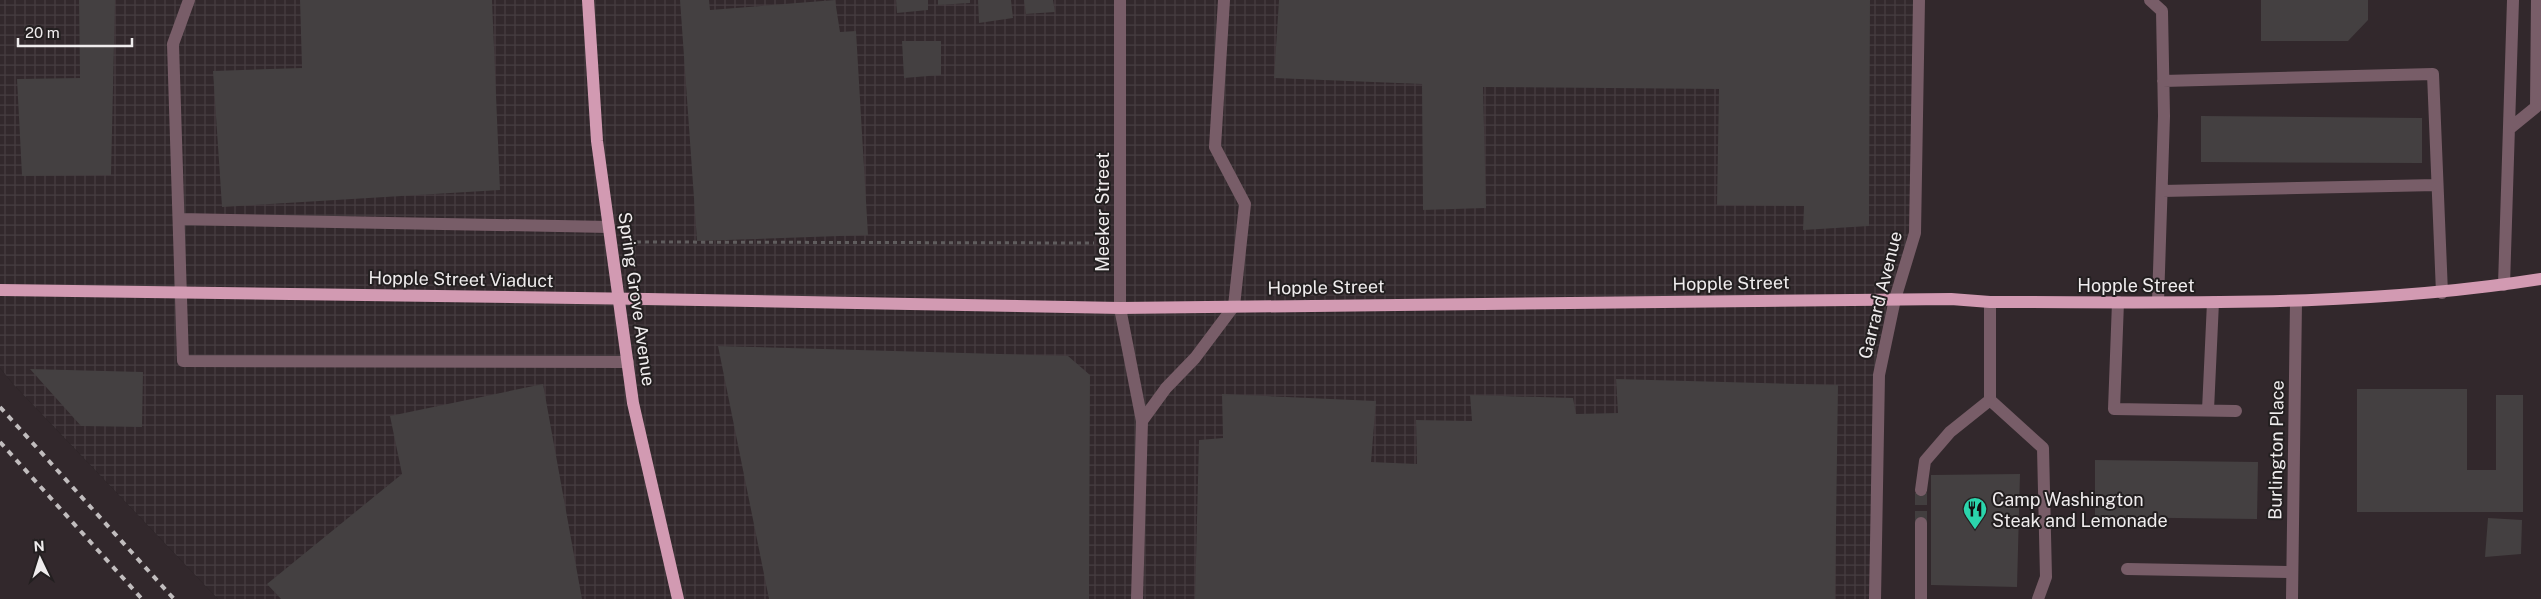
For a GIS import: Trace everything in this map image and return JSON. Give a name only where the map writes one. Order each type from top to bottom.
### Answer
[{"type":"main road","name":"Spring Grove Avenue","points":[[588,0],[598,141],[634,403],[678,599]]},
{"type":"main road","name":"Hopple Street","points":[[921,302],[1120,308],[1951,299],[1990,302],[2296,302],[2442,293],[2541,280]]},
{"type":"main road","name":"Hopple Street Viaduct","points":[[0,290],[921,302]]},
{"type":"street","points":[[189,0],[173,44],[183,361],[628,362]]},
{"type":"street","name":"Meeker Street","points":[[1120,0],[1120,308],[1142,421],[1137,599]]},
{"type":"street","points":[[1142,421],[1166,388],[1196,358],[1234,306],[1244,204],[1215,147],[1224,0]]},
{"type":"street","name":"Garrard Avenue","points":[[1875,599],[1878,375],[1895,300],[1915,233],[1919,0]]},
{"type":"street","points":[[2150,0],[2162,11],[2162,191],[2158,302]]},
{"type":"street","points":[[2504,285],[2512,0]]},
{"type":"street","points":[[2509,129],[2536,107],[2537,0]]},
{"type":"street","points":[[2163,81],[2434,74],[2436,185],[2442,293]]},
{"type":"street","points":[[2162,191],[2436,185]]},
{"type":"street","points":[[179,219],[609,227]]},
{"type":"street","points":[[1990,302],[1990,400],[2043,448],[2046,577],[2038,599]]},
{"type":"street","points":[[2118,302],[2114,410],[2236,411]]},
{"type":"street","points":[[2208,410],[2214,302]]},
{"type":"street","name":"Burlington Place","points":[[2292,599],[2296,302]]},
{"type":"street","points":[[1922,490],[1925,460],[1950,432],[1990,400]]},
{"type":"street","points":[[1921,523],[1921,599]]},
{"type":"street","points":[[2127,569],[2292,572]]},
{"type":"path","points":[[612,242],[1071,242]]},
{"type":"shaded area","points":[[0,0],[1919,0],[1915,233],[1879,375],[1875,599],[218,599],[0,368]]},
{"type":"shaded area","points":[[1919,0],[2541,0],[2541,599],[1875,599],[1879,375]]},
{"type":"shaded area","points":[[0,368],[14,385],[218,599],[0,599]]},
{"type":"building","points":[[79,0],[115,0],[111,175],[22,176],[17,79],[80,78]]},
{"type":"building","points":[[300,0],[492,0],[500,190],[222,207],[213,71],[302,68]]},
{"type":"building","points":[[680,0],[709,0],[710,10],[835,0],[840,32],[856,31],[868,235],[697,241]]},
{"type":"building","points":[[896,0],[928,0],[928,10],[897,13]]},
{"type":"building","points":[[938,0],[970,0],[970,3],[938,5]]},
{"type":"building","points":[[978,0],[1011,0],[1013,18],[979,23]]},
{"type":"building","points":[[1024,0],[1053,0],[1055,12],[1026,14]]},
{"type":"building","points":[[1279,0],[1870,0],[1869,226],[1803,230],[1804,206],[1717,205],[1719,89],[1483,87],[1486,208],[1423,210],[1422,84],[1274,78]]},
{"type":"building","points":[[2261,0],[2368,0],[2368,20],[2348,41],[2261,41]]},
{"type":"building","points":[[902,41],[941,41],[941,75],[904,78]]},
{"type":"building","points":[[2201,116],[2422,118],[2422,163],[2201,162]]},
{"type":"building","points":[[718,346],[1068,356],[1090,375],[1089,599],[769,599]]},
{"type":"building","points":[[30,369],[143,372],[142,427],[81,426]]},
{"type":"building","points":[[1616,379],[1838,385],[1835,599],[1195,599],[1199,440],[1223,438],[1222,394],[1376,401],[1371,462],[1417,464],[1416,420],[1472,421],[1470,395],[1573,398],[1576,414],[1618,413]]},
{"type":"building","points":[[543,384],[582,599],[281,599],[267,584],[402,474],[390,416]]},
{"type":"building","points":[[2357,389],[2467,389],[2467,470],[2496,470],[2496,395],[2523,395],[2523,512],[2357,512]]},
{"type":"building","points":[[2095,460],[2258,462],[2257,519],[2095,517]]},
{"type":"building","name":"Camp Washington Steak and Lemonade","points":[[2020,474],[2017,587],[1931,585],[1931,475]]},
{"type":"building","points":[[2488,518],[2522,520],[2521,554],[2485,557]]},
{"type":"tunnel","points":[[1921,490],[1921,523]]},
{"type":"railway","points":[[0,407],[174,599]]},
{"type":"railway","points":[[0,442],[142,599]]},
{"type":"place","name":"Camp Washington Steak and Lemonade","points":[[1975,530]]}]
